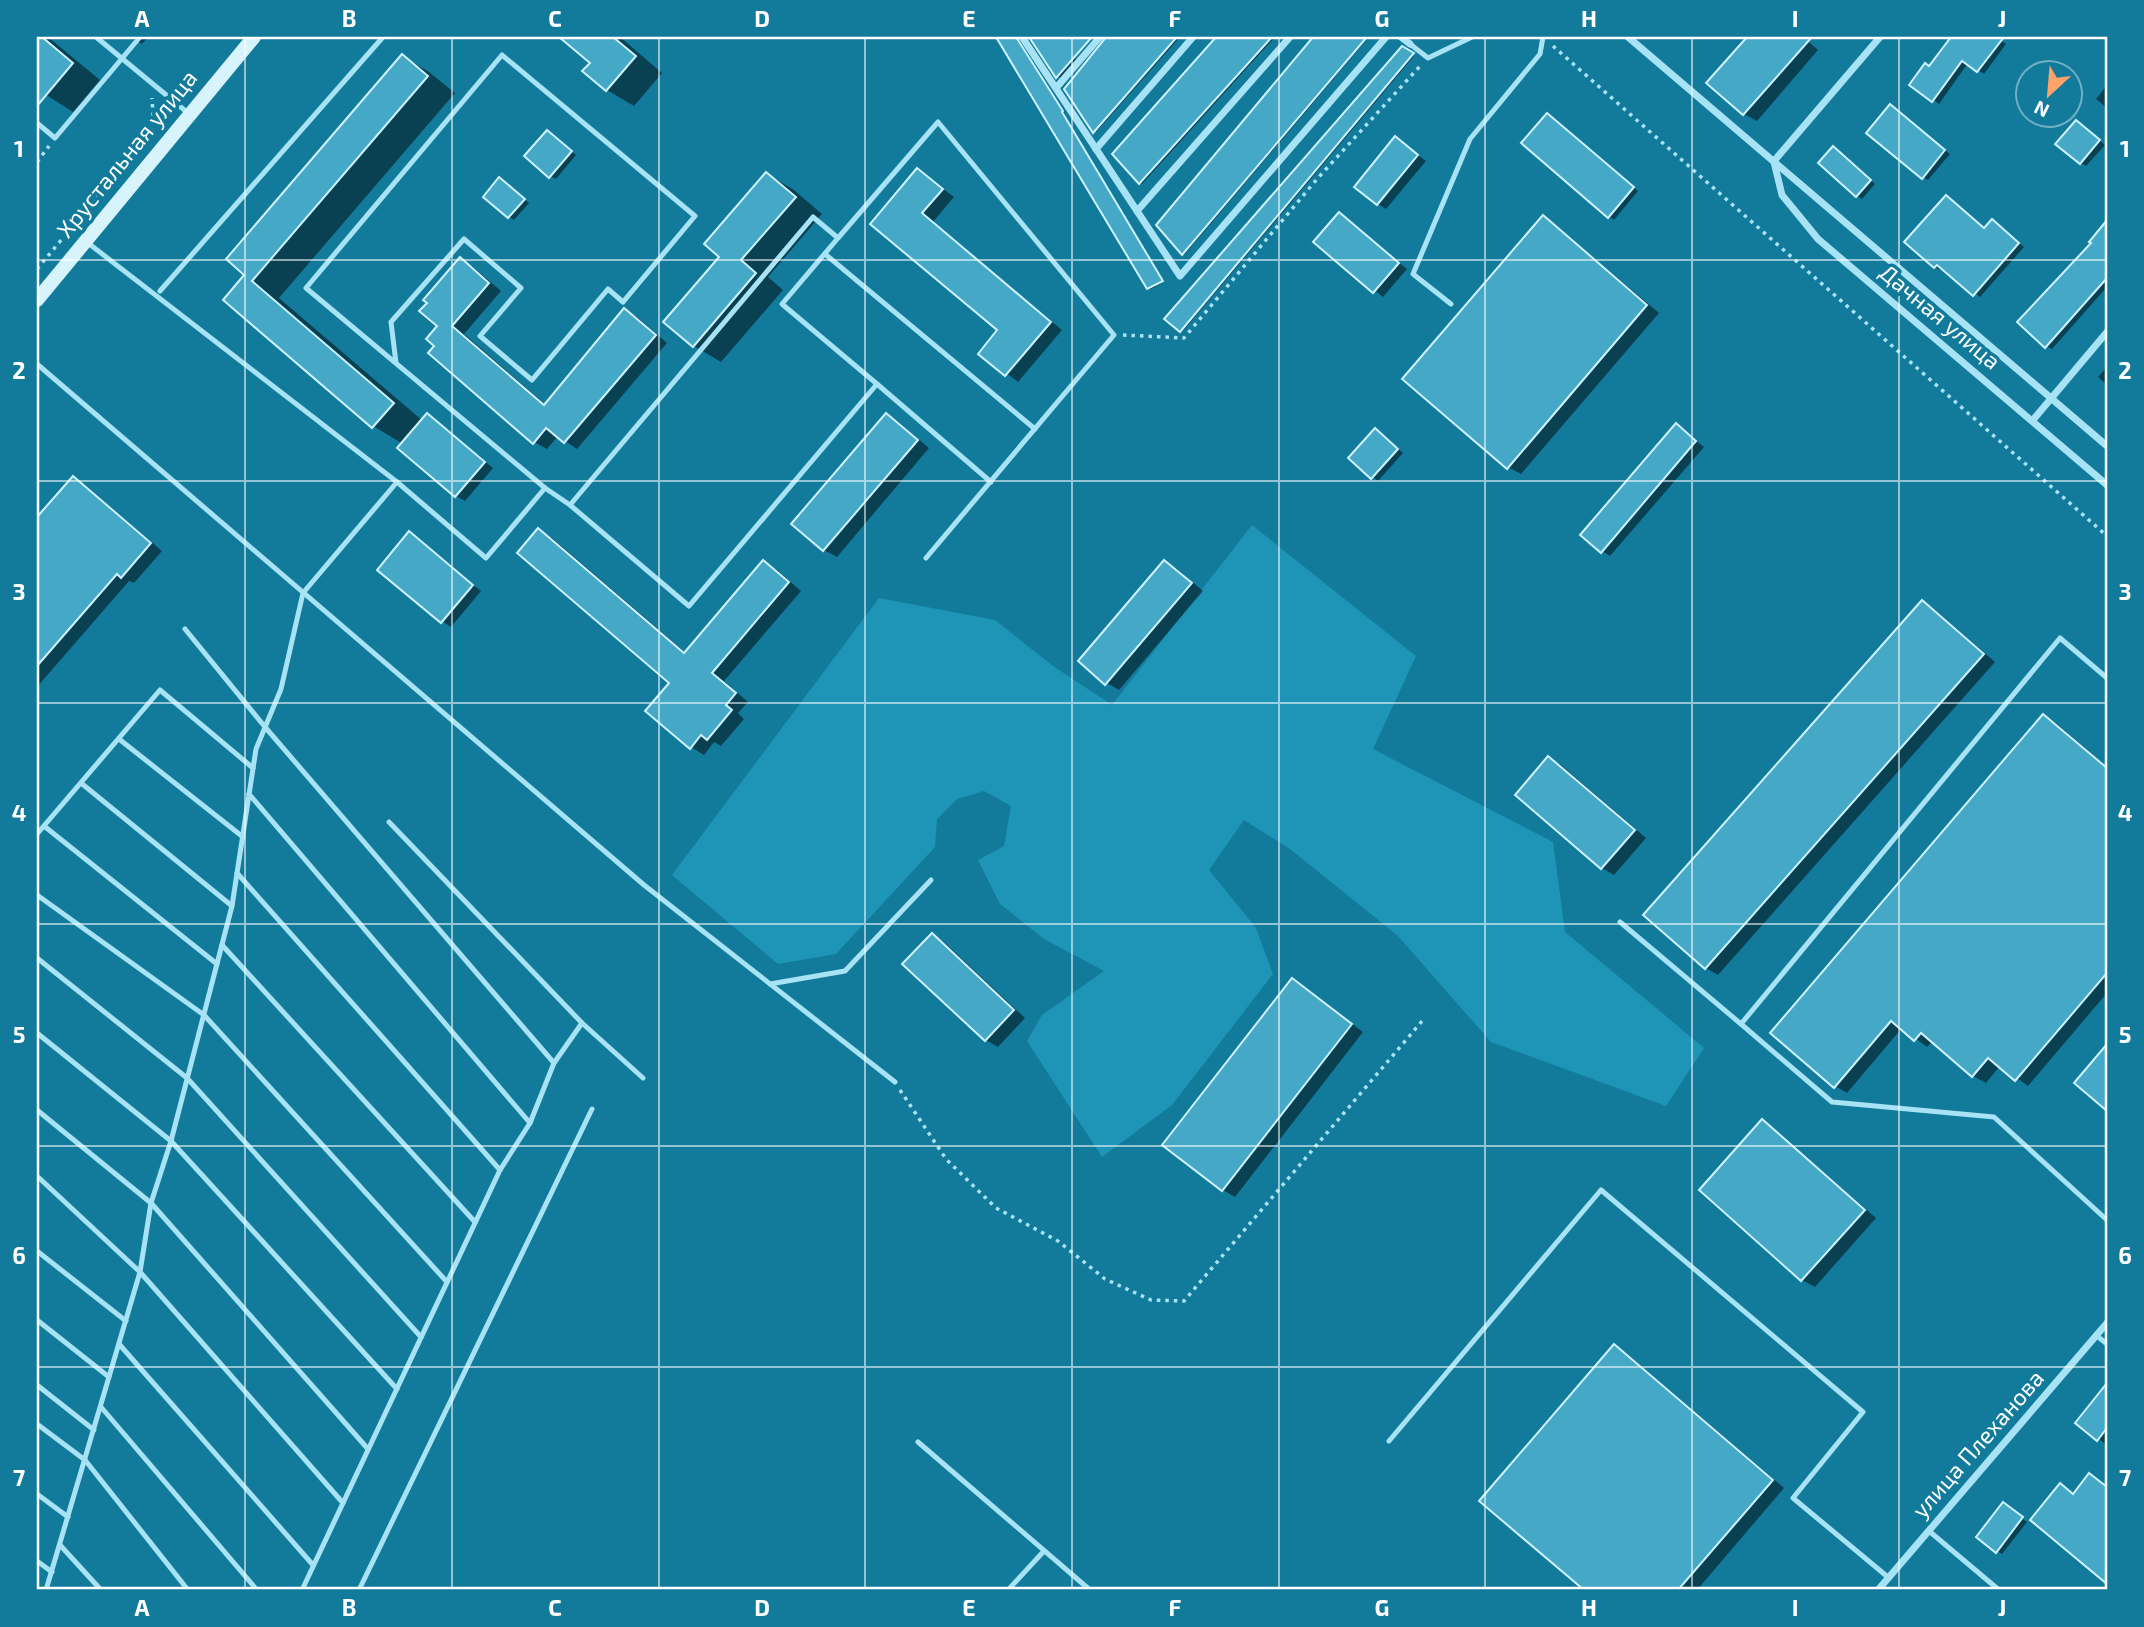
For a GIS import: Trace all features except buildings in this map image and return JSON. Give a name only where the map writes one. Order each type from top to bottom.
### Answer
[{"type":"street","name":"Хрустальная улица","points":[[37,300],[254,37]]},
{"type":"street","points":[[1022,37],[1180,276],[1386,37]]},
{"type":"street","points":[[1056,88],[1100,37]]},
{"type":"street","points":[[1096,149],[1193,37]]},
{"type":"street","points":[[1137,211],[1290,37]]},
{"type":"street","points":[[1401,37],[1410,44]]},
{"type":"street","name":"Дачная улица","points":[[1628,37],[2107,446]]},
{"type":"street","points":[[1774,161],[1880,37]]},
{"type":"street","name":"Дачная улица","points":[[1774,161],[1782,195],[1818,239],[2107,485]]},
{"type":"street","points":[[2033,420],[2107,332]]},
{"type":"street","name":"улица Плеханова","points":[[1878,1590],[2107,1323]]},
{"type":"lane","points":[[96,37],[189,113]]},
{"type":"lane","points":[[37,123],[55,138],[140,37]]},
{"type":"lane","points":[[160,291],[383,37]]},
{"type":"lane","points":[[1410,44],[1427,58],[1472,37]]},
{"type":"lane","points":[[1451,304],[1413,274],[1470,139],[1540,54],[1543,37]]},
{"type":"lane","points":[[396,363],[391,322],[464,239],[521,288],[481,336],[532,380],[608,289],[623,302],[695,216],[502,55],[306,288],[545,488],[570,505],[689,606],[877,384]]},
{"type":"lane","points":[[926,558],[991,482],[1114,335],[938,122],[782,304],[991,482]]},
{"type":"lane","points":[[570,505],[814,217],[838,238]]},
{"type":"lane","points":[[85,241],[397,482],[486,558],[545,488]]},
{"type":"lane","points":[[825,254],[1035,429]]},
{"type":"lane","points":[[37,364],[644,885],[895,1082]]},
{"type":"lane","points":[[46,1590],[140,1272],[151,1203],[171,1140],[232,906],[256,749],[281,689],[303,593],[397,482]]},
{"type":"lane","points":[[185,629],[265,727],[554,1062]]},
{"type":"lane","points":[[1741,1024],[2060,638],[2107,678]]},
{"type":"lane","points":[[37,834],[160,690],[253,768]]},
{"type":"lane","points":[[119,739],[243,837]]},
{"type":"lane","points":[[81,783],[232,906]]},
{"type":"lane","points":[[249,794],[530,1123]]},
{"type":"lane","points":[[389,822],[582,1023],[643,1078]]},
{"type":"lane","points":[[44,826],[217,964]]},
{"type":"lane","points":[[237,873],[500,1170]]},
{"type":"lane","points":[[770,984],[845,971],[932,880]]},
{"type":"lane","points":[[37,895],[204,1014],[447,1282]]},
{"type":"lane","points":[[1620,922],[1832,1102],[1994,1116],[2107,1220]]},
{"type":"lane","points":[[222,945],[475,1222]]},
{"type":"lane","points":[[37,958],[187,1078],[421,1337]]},
{"type":"lane","points":[[302,1590],[500,1170],[530,1123],[554,1062],[582,1023]]},
{"type":"lane","points":[[37,1034],[171,1140],[397,1389]]},
{"type":"lane","points":[[359,1590],[592,1109]]},
{"type":"lane","points":[[37,1110],[151,1203],[368,1449]]},
{"type":"lane","points":[[37,1176],[140,1272],[343,1503]]},
{"type":"lane","points":[[1389,1441],[1601,1190],[1863,1412],[1793,1498],[1889,1578]]},
{"type":"lane","points":[[37,1251],[126,1321]]},
{"type":"lane","points":[[37,1320],[109,1377]]},
{"type":"lane","points":[[2097,1336],[2107,1344]]},
{"type":"lane","points":[[119,1344],[313,1565]]},
{"type":"lane","points":[[37,1385],[94,1430]]},
{"type":"lane","points":[[101,1407],[257,1590]]},
{"type":"lane","points":[[37,1424],[85,1460],[188,1590]]},
{"type":"lane","points":[[918,1441],[1090,1590]]},
{"type":"lane","points":[[37,1494],[68,1517]]},
{"type":"lane","points":[[1929,1531],[1999,1590]]},
{"type":"lane","points":[[60,1545],[102,1590]]},
{"type":"lane","points":[[1008,1590],[1044,1550]]},
{"type":"lane","points":[[37,1561],[52,1572]]},
{"type":"path","points":[[1543,37],[2107,536]]},
{"type":"path","points":[[1114,335],[1184,338],[1317,178],[1427,58]]},
{"type":"path","points":[[37,269],[154,129],[152,82]]},
{"type":"path","points":[[37,162],[55,138]]},
{"type":"path","points":[[895,1082],[946,1159],[996,1208],[1058,1241],[1105,1279],[1151,1300],[1184,1301],[1423,1020]]},
{"type":"shaded area","points":[[1252,525],[1416,656],[1373,749],[1553,842],[1565,932],[1704,1048],[1666,1106],[1491,1042],[1398,936],[1290,849],[1244,820],[1209,870],[1256,928],[1273,974],[1172,1105],[1102,1157],[1027,1041],[1042,1015],[1104,971],[1044,939],[1000,904],[978,860],[1004,846],[1011,806],[984,791],[957,799],[937,819],[935,847],[836,954],[778,964],[672,875],[879,598],[995,620],[1053,666],[1112,705]]}]
